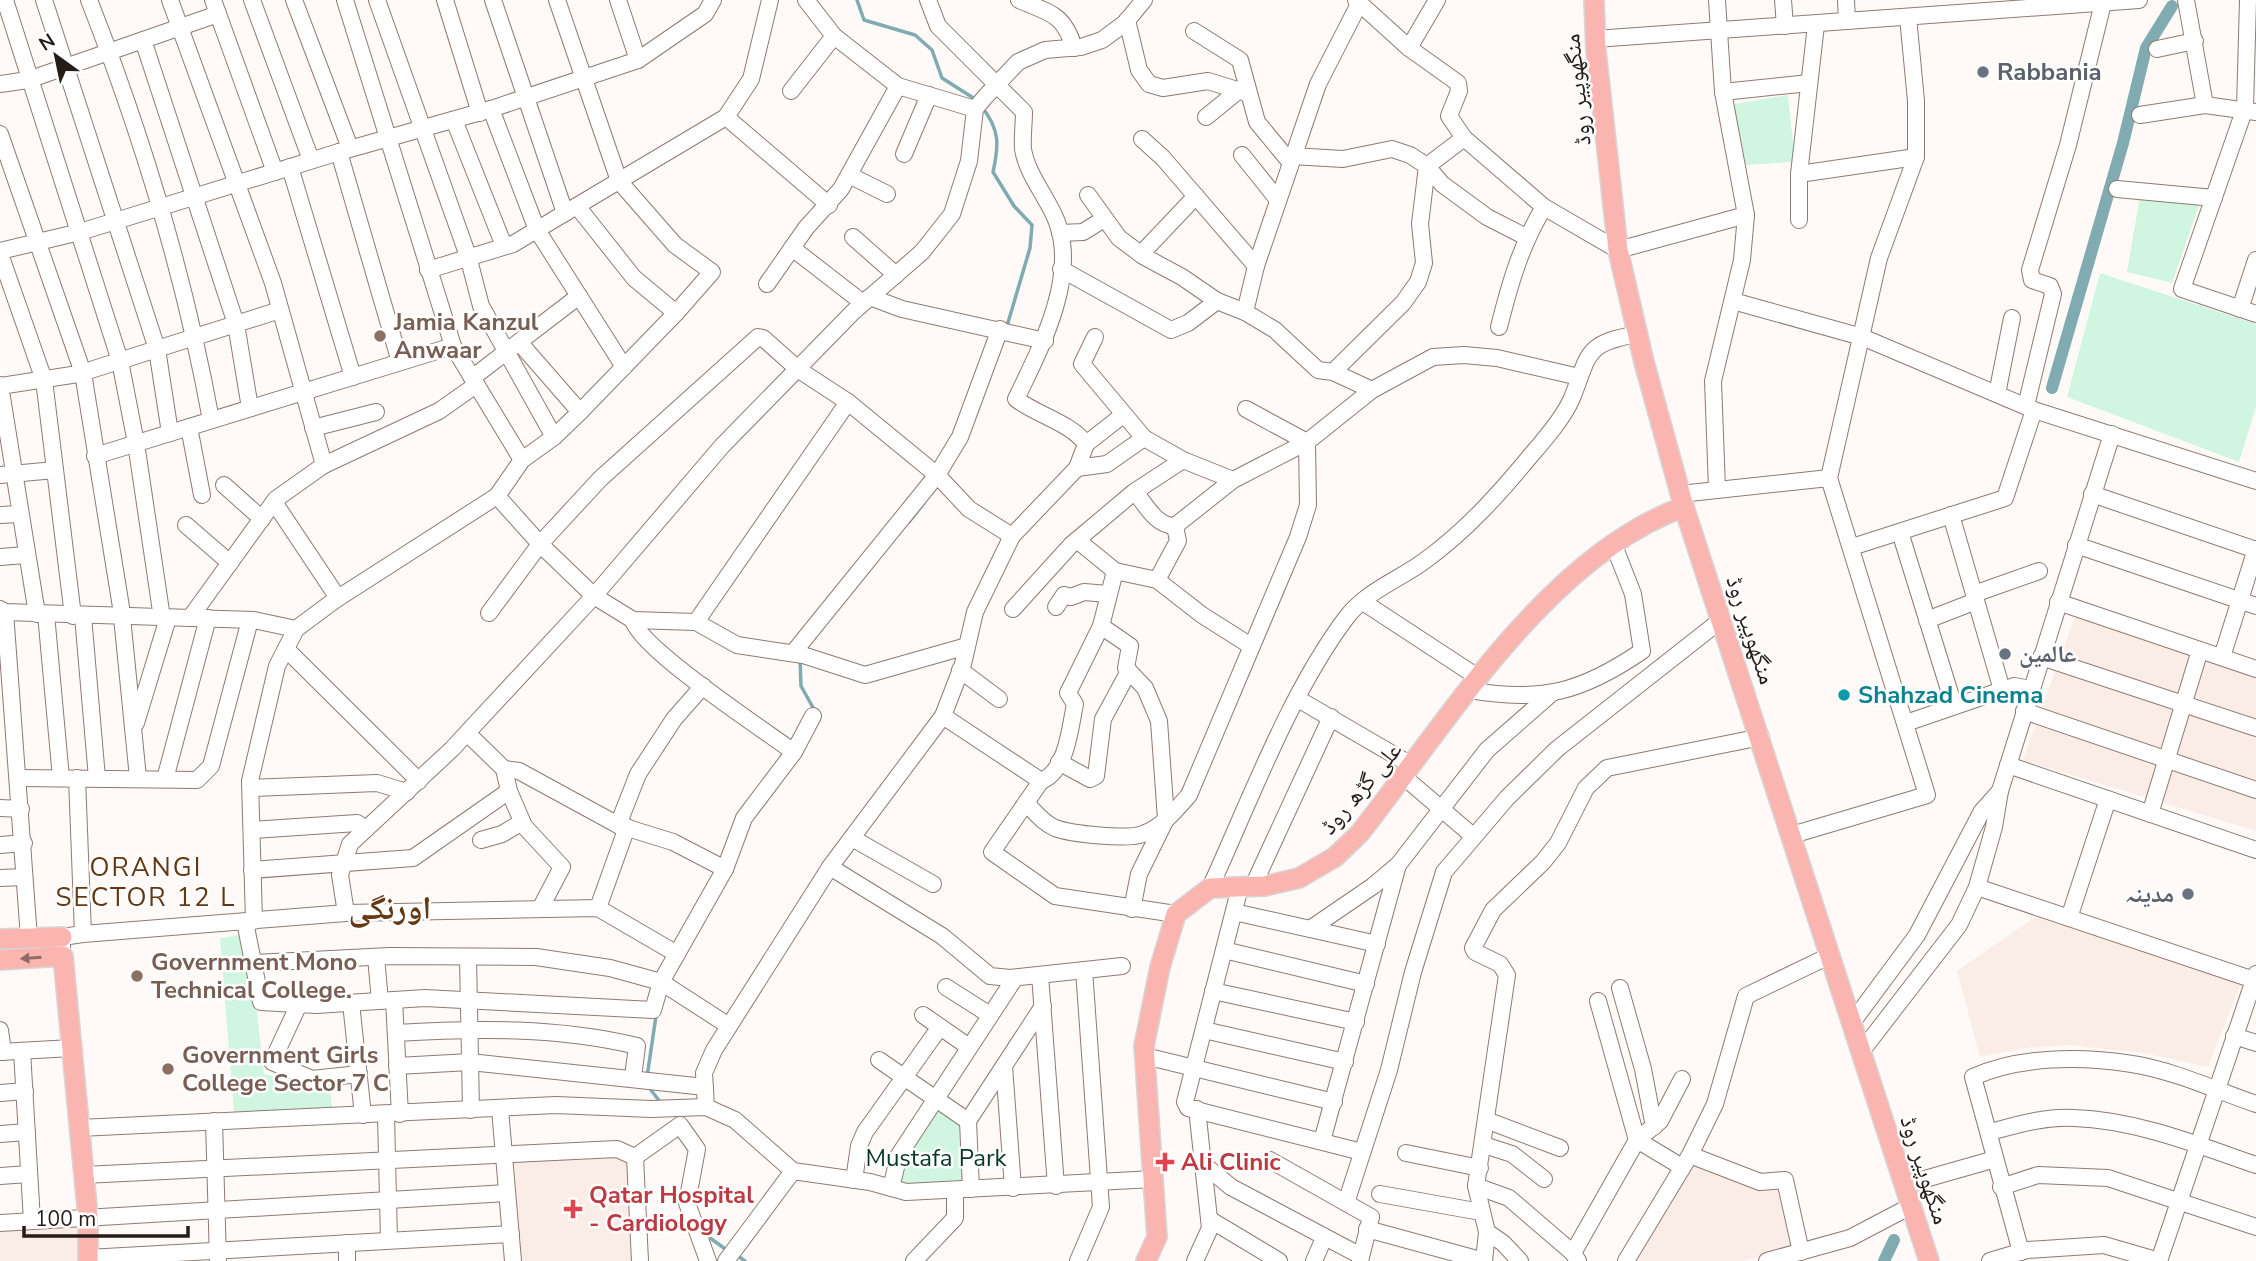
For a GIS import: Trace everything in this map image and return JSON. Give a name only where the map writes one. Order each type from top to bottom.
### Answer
[{"type":"main road","name":"منگھوپیر روڈ","points":[[1594,0],[1595,39],[1618,250],[1637,334],[1682,501],[1929,1261]]},
{"type":"main road","name":"علی گڑھ روڈ","points":[[1210,888],[1246,887],[1299,878],[1335,857],[1360,834],[1474,684],[1553,596],[1614,543],[1682,501]]},
{"type":"main road","points":[[1146,1261],[1157,1237],[1144,1046],[1160,967],[1176,914],[1210,888]]},
{"type":"main road","points":[[0,939],[29,938],[62,947]]},
{"type":"main road","points":[[0,960],[62,947]]},
{"type":"main road","points":[[62,947],[88,1217],[88,1260]]},
{"type":"street","points":[[5,0],[28,80],[80,232],[120,361],[136,443],[165,618],[133,731]]},
{"type":"street","points":[[44,0],[157,349],[170,433]]},
{"type":"street","points":[[89,0],[109,52],[159,208],[196,337],[211,420]]},
{"type":"street","points":[[170,0],[182,27],[280,310],[324,465]]},
{"type":"street","points":[[253,0],[311,160]]},
{"type":"street","points":[[294,0],[344,150],[400,362]]},
{"type":"street","points":[[345,0],[453,346],[522,460]]},
{"type":"street","points":[[377,0],[468,256],[481,306],[554,437]]},
{"type":"street","points":[[445,0],[485,111],[537,230],[624,368]]},
{"type":"street","points":[[493,0],[524,98],[571,209],[634,278],[677,313]]},
{"type":"street","points":[[557,0],[619,181],[675,245],[712,272],[677,313],[580,412],[554,437],[522,460],[497,496],[338,598],[296,629],[277,666],[251,788],[250,922],[261,1002],[299,1004],[468,1000],[653,1010],[677,954],[725,869],[744,818],[794,752],[813,716]]},
{"type":"street","points":[[618,0],[638,60]]},
{"type":"street","points":[[97,778],[78,616],[44,380],[0,253],[80,232],[344,150],[485,111],[638,60],[705,15],[713,0]]},
{"type":"street","points":[[806,0],[834,36],[898,86],[979,104]]},
{"type":"street","points":[[928,0],[938,26],[1024,112],[1023,151],[1060,233],[1064,252],[1055,311],[1045,341],[1016,399],[1031,411],[1080,436],[1086,444]]},
{"type":"street","points":[[1018,0],[1057,16],[1068,28],[1074,48]]},
{"type":"street","points":[[346,913],[340,875],[350,844],[467,733],[594,596],[722,446],[867,300],[922,252],[952,214],[969,161],[979,104],[996,84],[1018,62],[1045,50],[1074,48],[1102,40],[1127,20],[1144,0]]},
{"type":"street","points":[[1409,48],[1437,0]]},
{"type":"street","points":[[1717,0],[1723,92],[1746,215],[1742,260],[1717,352],[1713,381],[1717,489]]},
{"type":"street","points":[[1783,0],[1785,26]]},
{"type":"street","points":[[1846,0],[1847,21]]},
{"type":"street","points":[[1595,39],[2139,0]]},
{"type":"street","points":[[2186,0],[2205,105]]},
{"type":"street","points":[[2248,0],[2250,110],[2214,198],[2182,289],[2248,312],[2256,260]]},
{"type":"street","points":[[1245,312],[1256,266],[1318,83],[1357,2],[1409,48],[1458,83],[1459,91],[1450,116],[1464,138],[1544,207],[1618,250],[1746,215]]},
{"type":"street","points":[[1852,547],[2004,498],[2030,408],[2053,294],[2050,286],[2030,278],[2029,270],[2068,145],[2103,3]]},
{"type":"street","points":[[428,270],[504,246],[537,230],[726,117],[751,79],[765,4]]},
{"type":"street","points":[[0,85],[28,80],[182,27],[215,7],[283,170],[353,377]]},
{"type":"street","points":[[1792,835],[1927,795],[1829,478],[1879,258],[1916,158],[1916,101],[1908,17]]},
{"type":"street","points":[[1127,20],[1139,70],[1149,84],[1163,88],[1208,81],[1243,92]]},
{"type":"street","points":[[1799,220],[1799,174],[1816,24]]},
{"type":"street","points":[[1194,31],[1240,60],[1243,92],[1257,122],[1291,159],[1343,159],[1392,149],[1410,155],[1427,166],[1442,184],[1487,217],[1526,237]]},
{"type":"street","points":[[791,91],[834,36]]},
{"type":"street","points":[[143,40],[236,324],[250,408]]},
{"type":"street","points":[[2157,49],[2195,41]]},
{"type":"street","points":[[1723,92],[1809,83]]},
{"type":"street","points":[[766,284],[792,248],[829,205],[849,175],[898,86]]},
{"type":"street","points":[[1206,117],[1243,92]]},
{"type":"street","points":[[904,154],[929,94]]},
{"type":"street","points":[[2140,115],[2205,105],[2250,110]]},
{"type":"street","points":[[726,117],[829,205]]},
{"type":"street","points":[[454,120],[504,246]]},
{"type":"street","points":[[0,134],[83,373],[94,456],[122,618],[138,778]]},
{"type":"street","points":[[1333,372],[1403,303],[1418,282],[1424,263],[1420,224],[1427,166],[1464,138]]},
{"type":"street","points":[[1142,139],[1196,196],[1256,266]]},
{"type":"street","points":[[1242,155],[1278,200]]},
{"type":"street","points":[[1799,174],[1916,158]]},
{"type":"street","points":[[849,175],[887,194]]},
{"type":"street","points":[[2117,188],[2214,198]]},
{"type":"street","points":[[1088,195],[1119,238],[1140,254],[1182,277],[1217,301],[1245,312],[1275,330],[1318,370],[1333,372],[1372,390]]},
{"type":"street","points":[[1140,254],[1196,196]]},
{"type":"street","points":[[1499,327],[1513,271],[1526,237],[1544,207]]},
{"type":"street","points":[[1060,233],[1083,232],[1104,219]]},
{"type":"street","points":[[853,237],[896,275]]},
{"type":"street","points":[[792,248],[867,300],[1045,341]]},
{"type":"street","points":[[1061,270],[1171,330],[1188,323],[1217,301]]},
{"type":"street","points":[[190,618],[274,502],[324,465],[439,411],[505,353],[579,296]]},
{"type":"street","points":[[1733,301],[1862,337],[2030,408],[2256,481]]},
{"type":"street","points":[[83,934],[69,778],[42,614],[7,474],[0,386],[83,373],[280,310]]},
{"type":"street","points":[[1997,394],[2012,318]]},
{"type":"street","points":[[797,654],[939,478],[960,437],[1004,330]]},
{"type":"street","points":[[1210,888],[1298,699],[1347,616],[1363,601],[1422,563],[1467,527],[1534,453],[1571,401],[1586,357],[1610,339],[1637,334]]},
{"type":"street","points":[[1095,337],[1082,365],[1144,438],[1183,460],[1233,480]]},
{"type":"street","points":[[489,613],[540,544],[600,478],[756,338],[763,338],[799,370],[848,402],[939,478],[969,509],[1012,536]]},
{"type":"street","points":[[519,342],[580,412]]},
{"type":"street","points":[[94,456],[453,346]]},
{"type":"street","points":[[1135,492],[1163,525],[1175,526],[1233,480],[1307,442],[1372,390],[1420,363],[1447,355],[1497,358],[1579,377]]},
{"type":"street","points":[[696,622],[848,402]]},
{"type":"street","points":[[1246,409],[1307,442]]},
{"type":"street","points":[[313,428],[376,412]]},
{"type":"street","points":[[706,1107],[704,1073],[729,1026],[830,867],[943,716],[960,670],[975,612],[1012,536],[1077,468],[1086,444],[1123,415]]},
{"type":"street","points":[[189,427],[202,495]]},
{"type":"street","points":[[1861,1052],[1959,925],[1977,887],[1994,827],[2000,791],[2112,434]]},
{"type":"street","points":[[1077,468],[1107,464],[1144,438]]},
{"type":"street","points":[[1026,803],[1041,819],[1056,828],[1094,834],[1141,835],[1166,819],[1189,795],[1305,519],[1309,480],[1307,442]]},
{"type":"street","points":[[1013,609],[1077,540],[1135,492],[1183,460]]},
{"type":"street","points":[[7,474],[55,470]]},
{"type":"street","points":[[1682,501],[1717,489],[1829,478]]},
{"type":"street","points":[[224,485],[262,519]]},
{"type":"street","points":[[2092,494],[2256,550],[2222,657]]},
{"type":"street","points":[[497,496],[540,544],[594,596],[633,620],[696,622],[737,645],[797,654],[865,675],[967,646]]},
{"type":"street","points":[[274,502],[338,598]]},
{"type":"street","points":[[0,515],[19,514]]},
{"type":"street","points":[[1951,515],[2002,690]]},
{"type":"street","points":[[186,525],[230,563]]},
{"type":"street","points":[[1157,580],[1156,576],[1178,541],[1175,526]]},
{"type":"street","points":[[1900,532],[1954,706]]},
{"type":"street","points":[[1077,540],[1115,571],[1157,580],[1202,615],[1251,646]]},
{"type":"street","points":[[1614,543],[1633,594],[1642,651],[1659,671]]},
{"type":"street","points":[[2076,545],[2256,606]]},
{"type":"street","points":[[0,557],[26,555]]},
{"type":"street","points":[[1105,714],[1075,704],[1068,693],[1101,626],[1115,571]]},
{"type":"street","points":[[1927,620],[2039,571]]},
{"type":"street","points":[[1056,607],[1065,595],[1071,597],[1088,592],[1108,594]]},
{"type":"street","points":[[1363,601],[1474,684],[1509,697],[1552,693],[1587,683],[1642,651]]},
{"type":"street","points":[[2058,602],[2256,669]]},
{"type":"street","points":[[29,938],[19,778],[7,727],[3,611],[122,618],[250,620],[296,629]]},
{"type":"street","points":[[165,779],[208,618]]},
{"type":"street","points":[[19,778],[197,780],[211,766],[250,620]]},
{"type":"street","points":[[633,620],[639,632],[703,686],[794,752]]},
{"type":"street","points":[[1346,1203],[1444,872],[1557,748],[1721,620]]},
{"type":"street","points":[[1101,626],[1131,648],[1125,665],[1145,688],[1159,721],[1166,819],[1139,874],[1132,909]]},
{"type":"street","points":[[286,649],[413,786]]},
{"type":"street","points":[[2150,814],[2200,650]]},
{"type":"street","points":[[2041,657],[2256,728]]},
{"type":"street","points":[[960,670],[999,699]]},
{"type":"street","points":[[1059,762],[1093,779],[1098,768],[1105,714],[1129,671]]},
{"type":"street","points":[[598,908],[638,774],[674,719],[703,686]]},
{"type":"street","points":[[1906,723],[2014,686],[2031,689]]},
{"type":"street","points":[[1310,929],[1373,886],[1398,865],[1487,750],[1552,693]]},
{"type":"street","points":[[1298,699],[1331,717],[1409,771],[1441,808],[1474,836]]},
{"type":"street","points":[[1075,704],[1067,744],[1059,762],[1049,778],[1041,781],[992,852],[1055,896],[1176,914]]},
{"type":"street","points":[[2024,711],[2256,790]]},
{"type":"street","points":[[943,716],[1041,781]]},
{"type":"street","points":[[1331,717],[1234,912],[1185,1102],[1188,1108],[1362,1152]]},
{"type":"street","points":[[467,733],[503,769],[522,822],[562,867],[540,909]]},
{"type":"street","points":[[1367,1229],[1484,1261],[1487,1233],[1476,1186],[1507,975],[1500,964],[1475,953],[1473,948],[1493,910],[1543,862],[1558,843],[1586,788],[1607,768],[1760,737]]},
{"type":"street","points":[[2008,765],[2256,850]]},
{"type":"street","points":[[503,769],[519,771],[623,826],[673,842],[725,869]]},
{"type":"street","points":[[251,788],[377,783],[413,786]]},
{"type":"street","points":[[252,870],[413,858],[509,791]]},
{"type":"street","points":[[1851,1024],[1917,935],[1982,811],[2000,791]]},
{"type":"street","points":[[2069,918],[2108,799]]},
{"type":"street","points":[[0,808],[21,809]]},
{"type":"street","points":[[481,840],[502,834],[522,822]]},
{"type":"street","points":[[252,830],[357,823],[366,829]]},
{"type":"street","points":[[852,838],[933,884]]},
{"type":"street","points":[[0,845],[24,843]]},
{"type":"street","points":[[1322,1141],[1398,865]]},
{"type":"street","points":[[830,867],[942,936],[990,976],[1015,978],[1122,965]]},
{"type":"street","points":[[0,878],[24,877]]},
{"type":"street","points":[[1977,887],[2255,977],[2159,1261],[2104,1245],[2065,1245],[2021,1252],[1990,1261]]},
{"type":"street","points":[[62,947],[83,934],[346,913],[598,908],[677,954]]},
{"type":"street","points":[[1234,912],[1377,944]]},
{"type":"street","points":[[1224,950],[1366,984]]},
{"type":"street","points":[[1626,1261],[1686,1161],[1714,1104],[1746,996],[1831,955]]},
{"type":"street","points":[[254,963],[376,957],[536,957],[610,968],[664,984],[729,1026]]},
{"type":"street","points":[[376,957],[396,1033],[397,1066],[387,1160],[389,1240]]},
{"type":"street","points":[[468,957],[471,1110]]},
{"type":"street","points":[[1078,1261],[1101,1207],[1084,970]]},
{"type":"street","points":[[1040,975],[1056,1186]]},
{"type":"street","points":[[891,1188],[899,1155],[1015,978]]},
{"type":"street","points":[[946,987],[990,1015]]},
{"type":"street","points":[[1620,988],[1643,1069],[1654,1127]]},
{"type":"street","points":[[1213,991],[1356,1022]]},
{"type":"street","points":[[1598,1000],[1637,1140]]},
{"type":"street","points":[[351,1003],[363,1115]]},
{"type":"street","points":[[299,1004],[272,1062],[312,1079],[359,1074]]},
{"type":"street","points":[[914,1261],[955,1218],[963,1189],[968,1121],[1043,1006]]},
{"type":"street","points":[[923,1015],[969,1047]]},
{"type":"street","points":[[854,1180],[859,1146],[865,1132],[940,1027]]},
{"type":"street","points":[[396,1033],[469,1029],[591,1035],[637,1046],[643,1078]]},
{"type":"street","points":[[0,1030],[1,1052],[72,1048]]},
{"type":"street","points":[[1204,1030],[1345,1062]]},
{"type":"street","points":[[2234,1035],[2256,1043]]},
{"type":"street","points":[[22,1051],[32,1221]]},
{"type":"street","points":[[1145,1056],[1334,1102]]},
{"type":"street","points":[[879,1060],[968,1121]]},
{"type":"street","points":[[2021,1252],[1973,1077],[1996,1067],[2043,1060],[2134,1064],[2256,1104]]},
{"type":"street","points":[[397,1066],[470,1062],[643,1078],[705,1087]]},
{"type":"street","points":[[1004,1066],[1013,1188]]},
{"type":"street","points":[[1476,1186],[1509,1198],[1576,1257],[1637,1140],[1654,1127],[1667,1110],[1682,1079]]},
{"type":"street","points":[[0,1093],[24,1091]]},
{"type":"street","points":[[79,1128],[556,1105],[651,1109],[706,1107],[735,1120],[793,1171],[854,1180],[906,1192],[1154,1179]]},
{"type":"street","points":[[500,1109],[513,1261]]},
{"type":"street","points":[[1197,1109],[1210,1228],[1197,1260]]},
{"type":"street","points":[[1990,1132],[2035,1120],[2074,1118],[2126,1125],[2256,1165]]},
{"type":"street","points":[[1486,1120],[1560,1148]]},
{"type":"street","points":[[214,1121],[218,1255]]},
{"type":"street","points":[[635,1157],[680,1125],[698,1149],[687,1203],[708,1261]]},
{"type":"street","points":[[0,1134],[27,1132]]},
{"type":"street","points":[[1637,1140],[1686,1161],[1760,1182],[1785,1180],[1801,1252]]},
{"type":"street","points":[[1484,1145],[1512,1154],[1544,1179]]},
{"type":"street","points":[[84,1175],[617,1149],[635,1157]]},
{"type":"street","points":[[1406,1153],[1480,1168]]},
{"type":"street","points":[[635,1157],[640,1261]]},
{"type":"street","points":[[1904,1185],[1995,1158]]},
{"type":"street","points":[[1203,1164],[1231,1187],[1360,1258],[1370,1217],[1270,1160]]},
{"type":"street","points":[[727,1260],[793,1171]]},
{"type":"street","points":[[0,1176],[29,1174]]},
{"type":"street","points":[[2001,1187],[2038,1175],[2108,1178],[2256,1227]]},
{"type":"street","points":[[0,1223],[217,1208],[507,1193]]},
{"type":"street","points":[[1380,1194],[1481,1212]]},
{"type":"street","points":[[1767,1261],[1850,1238],[1911,1206]]},
{"type":"street","points":[[1209,1219],[1279,1261]]},
{"type":"street","points":[[1487,1233],[1503,1243],[1520,1261]]},
{"type":"street","points":[[88,1260],[218,1255],[346,1243],[511,1234]]},
{"type":"street","points":[[1314,1261],[1324,1238]]},
{"type":"street","points":[[346,1243],[347,1261]]},
{"type":"street","points":[[2098,1261],[2104,1245]]},
{"type":"shaded area","points":[[2076,614],[2256,674],[2256,831],[2023,760]]},
{"type":"shaded area","points":[[2038,915],[2241,984],[2208,1067],[2144,1053],[2068,1045],[2026,1048],[1980,1057],[1957,971]]},
{"type":"shaded area","name":"Qatar Hospital - Cardiology","points":[[504,1156],[635,1157],[640,1261],[513,1261]]},
{"type":"shaded area","points":[[1693,1161],[1782,1185],[1796,1246],[1745,1261],[1631,1261]]},
{"type":"shaded area","points":[[88,1217],[88,1261],[0,1261],[0,1223]]},
{"type":"green space","points":[[1788,95],[1795,162],[1744,165],[1729,105]]},
{"type":"green space","points":[[2141,190],[2203,194],[2172,283],[2127,272]]},
{"type":"green space","points":[[2100,273],[2256,324],[2256,407],[2239,462],[2067,397]]},
{"type":"green space","points":[[248,934],[264,1074],[298,1081],[330,1083],[332,1108],[234,1112],[220,938]]},
{"type":"green space","name":"Mustafa Park","points":[[935,1098],[968,1121],[971,1189],[891,1188]]},
{"type":"waterway","points":[[857,0],[864,20],[915,35],[932,50],[942,78],[975,99]]},
{"type":"waterway","points":[[2052,388],[2123,143],[2146,48],[2172,6]]},
{"type":"waterway","points":[[982,107],[995,131],[996,154],[993,172],[1014,206],[1032,225],[1030,248],[1007,326]]},
{"type":"waterway","points":[[909,522],[924,503]]},
{"type":"waterway","points":[[800,658],[801,686],[816,713]]},
{"type":"waterway","points":[[647,1077],[656,1016]]},
{"type":"waterway","points":[[647,1085],[661,1103]]},
{"type":"waterway","points":[[706,1235],[728,1251]]},
{"type":"waterway","points":[[1884,1261],[1894,1240]]},
{"type":"waterway","points":[[738,1256],[745,1261]]},
{"type":"place","name":"Rabbania","points":[[1983,72]]},
{"type":"place","name":"Jamia Kanzul Anwaar","points":[[380,336]]},
{"type":"place","name":"عالمین","points":[[2005,654]]},
{"type":"place","name":"Shahzad Cinema","points":[[1844,695]]},
{"type":"place","name":"مدینہ","points":[[2188,894]]},
{"type":"place","name":"Government Mono Technical College.","points":[[137,976]]},
{"type":"place","name":"Government Girls College Sector 7 C","points":[[168,1069]]},
{"type":"place","name":"Ali Clinic","points":[[1165,1162]]},
{"type":"place","name":"Qatar Hospital - Cardiology","points":[[573,1209]]},
{"type":"district","name":"ORANGI SECTOR 12 L","points":[[146,882]]},
{"type":"district","name":"اورنگی","points":[[390,908]]}]
